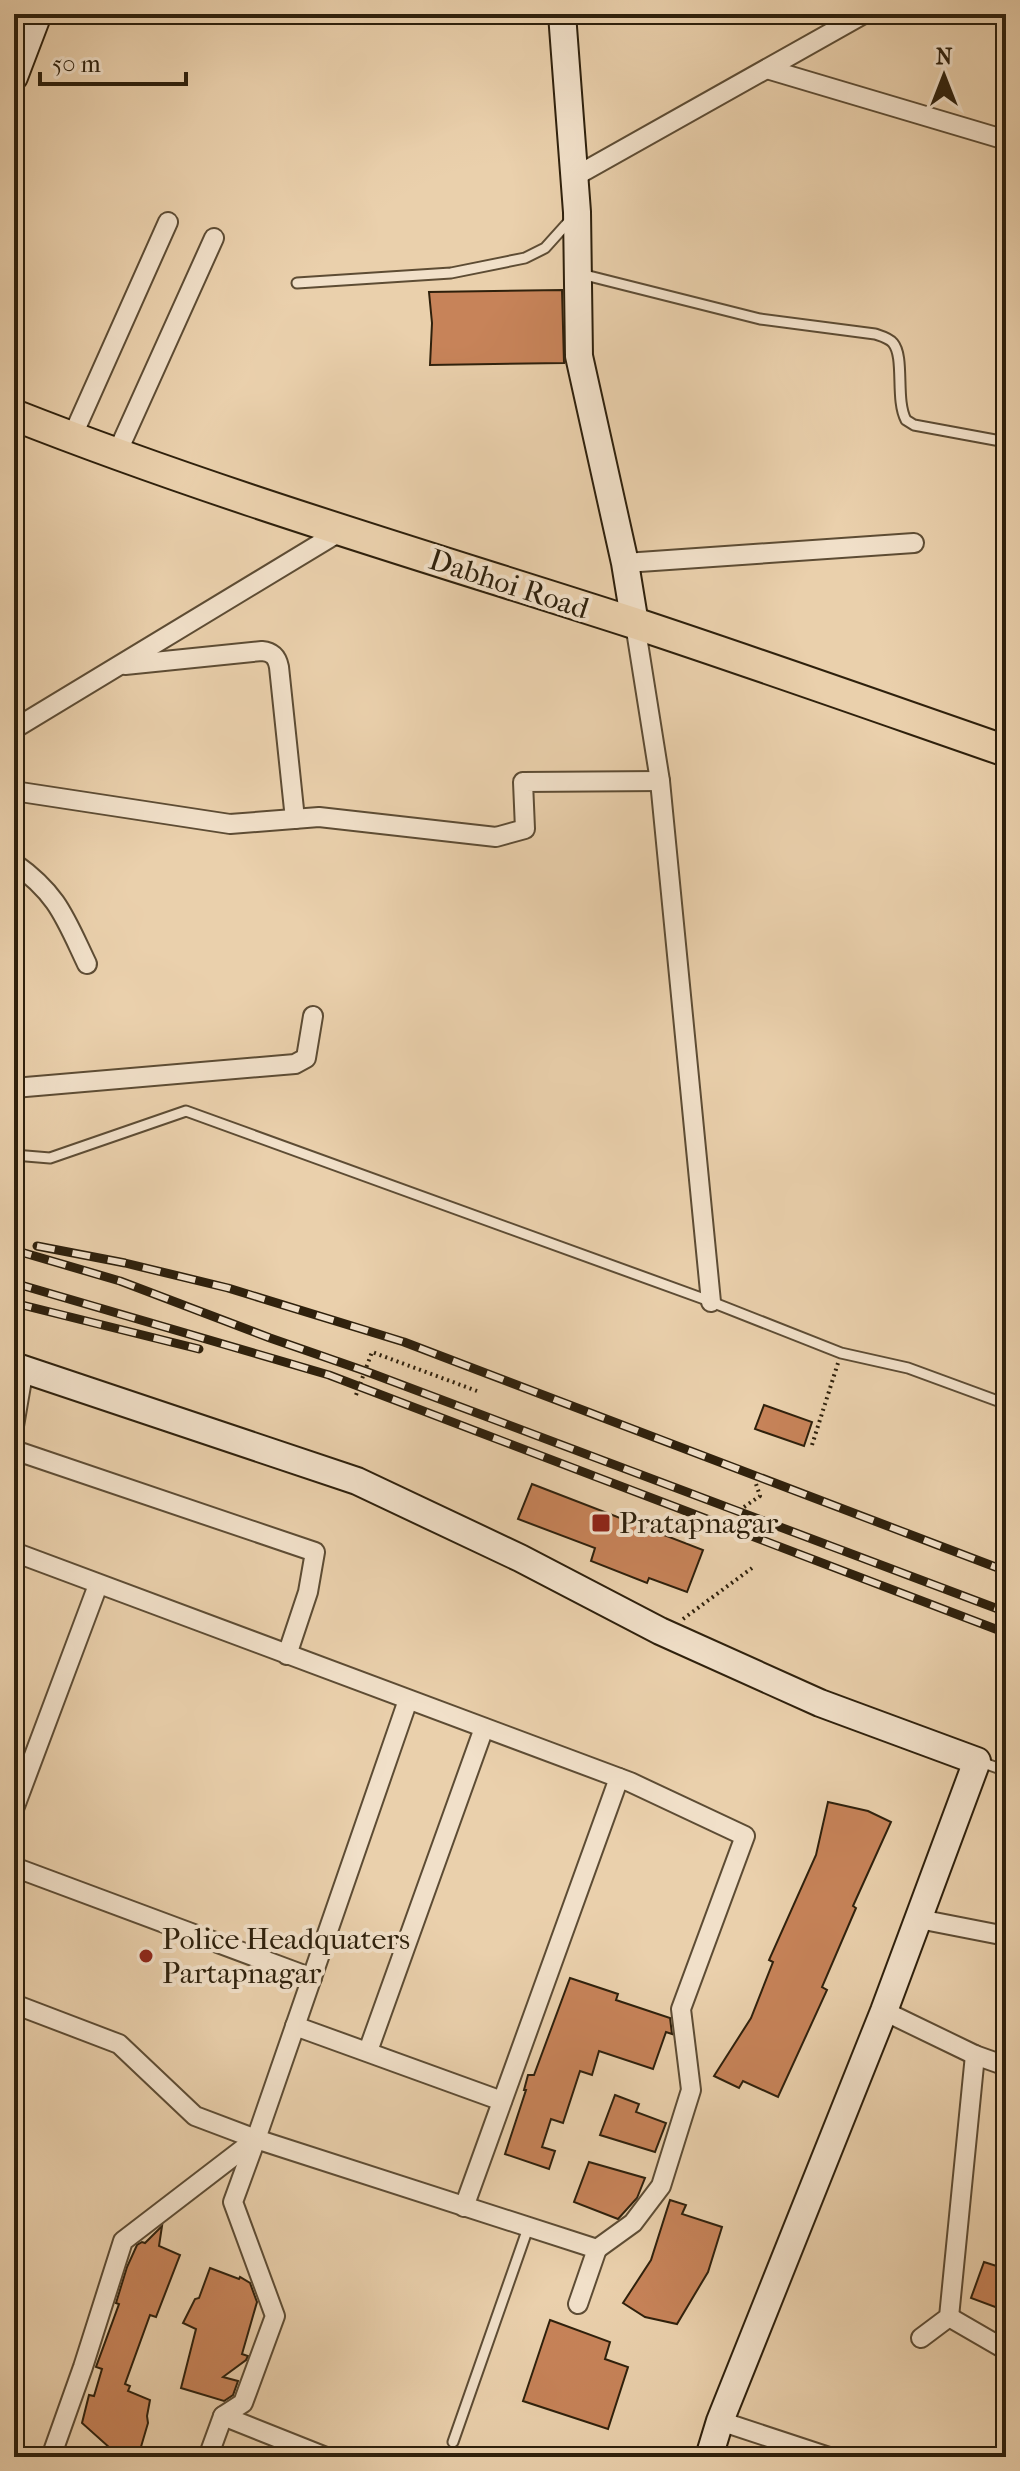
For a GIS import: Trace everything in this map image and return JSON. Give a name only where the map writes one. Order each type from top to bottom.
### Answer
[{"type":"main road","name":"Dabhoi Road","points":[[14,415],[341,531],[635,624],[1006,751]]},
{"type":"street","points":[[15,69],[38,14]]},
{"type":"street","points":[[562,14],[577,212],[579,356],[625,563],[660,781],[711,1302]]},
{"type":"street","points":[[574,177],[864,14]]},
{"type":"street","points":[[767,69],[1006,140]]},
{"type":"street","points":[[72,437],[168,222]]},
{"type":"street","points":[[117,453],[214,238]]},
{"type":"street","points":[[14,729],[341,531]]},
{"type":"street","points":[[625,563],[914,543]]},
{"type":"street","points":[[119,666],[262,651],[271,652],[278,658],[295,819]]},
{"type":"street","points":[[14,791],[230,824],[319,817],[496,837],[525,829],[523,782],[660,781]]},
{"type":"street","points":[[14,863],[55,899],[87,964]]},
{"type":"street","points":[[14,1088],[295,1064],[306,1058],[313,1016]]},
{"type":"street","points":[[14,1426],[19,1367],[357,1481],[520,1558],[665,1632],[820,1703],[977,1761],[884,2011],[720,2421],[709,2457]]},
{"type":"street","points":[[14,1450],[315,1552],[308,1592],[287,1655]]},
{"type":"street","points":[[14,1552],[619,1778],[745,1836],[681,2009],[691,2090],[661,2186],[633,2223],[597,2249],[578,2304]]},
{"type":"street","points":[[14,1809],[98,1585]]},
{"type":"street","points":[[208,2457],[223,2416],[243,2403],[275,2316],[233,2202],[408,1700]]},
{"type":"street","points":[[368,2051],[484,1728]]},
{"type":"street","points":[[464,2207],[619,1778]]},
{"type":"street","points":[[14,1867],[312,1978]]},
{"type":"street","points":[[919,1919],[1006,1936]]},
{"type":"street","points":[[14,2004],[119,2044],[195,2116],[256,2139],[597,2249]]},
{"type":"street","points":[[884,2011],[975,2055],[1006,2066]]},
{"type":"street","points":[[295,2026],[502,2101]]},
{"type":"street","points":[[921,2338],[949,2317],[975,2055]]},
{"type":"street","points":[[51,2457],[123,2241],[256,2139]]},
{"type":"street","points":[[949,2317],[1006,2350]]},
{"type":"street","points":[[223,2416],[305,2453],[326,2457]]},
{"type":"street","points":[[720,2421],[829,2457]]},
{"type":"lane","points":[[297,283],[451,273],[525,258],[545,248],[577,212]]},
{"type":"lane","points":[[578,273],[760,319],[886,338],[894,343],[897,353],[901,405],[906,420],[914,425],[1006,442]]},
{"type":"lane","points":[[14,1155],[50,1158],[186,1111],[711,1302],[841,1353],[908,1368],[1006,1404]]},
{"type":"lane","points":[[977,1761],[1006,1771]]},
{"type":"lane","points":[[453,2442],[528,2228]]},
{"type":"path","points":[[356,1395],[372,1352],[477,1391]]},
{"type":"path","points":[[812,1445],[841,1353]]},
{"type":"path","points":[[744,1507],[760,1496],[756,1484]]},
{"type":"path","points":[[665,1632],[752,1568]]},
{"type":"building","points":[[562,290],[564,363],[430,365],[432,323],[429,292]]},
{"type":"building","points":[[764,1405],[812,1422],[804,1446],[755,1429]]},
{"type":"building","name":"Pratapnagar","points":[[532,1484],[703,1550],[687,1592],[649,1578],[647,1583],[591,1561],[595,1548],[518,1519]]},
{"type":"building","points":[[828,1802],[868,1811],[891,1822],[853,1906],[856,1908],[822,1987],[827,1990],[778,2097],[743,2081],[739,2088],[714,2076],[751,2018],[773,1962],[769,1960],[816,1855]]},
{"type":"building","points":[[570,1978],[618,1994],[616,2000],[670,2018],[672,2034],[666,2032],[653,2069],[599,2051],[592,2075],[580,2071],[563,2123],[551,2119],[542,2147],[555,2151],[549,2169],[505,2154],[528,2075],[534,2075]]},
{"type":"building","points":[[615,2095],[639,2104],[636,2112],[666,2123],[655,2152],[600,2135]]},
{"type":"building","points":[[589,2162],[645,2178],[637,2198],[618,2219],[574,2202]]},
{"type":"building","points":[[670,2200],[686,2205],[682,2214],[722,2227],[708,2272],[677,2324],[645,2317],[623,2303],[651,2260]]},
{"type":"building","points":[[162,2226],[159,2246],[180,2255],[156,2317],[150,2315],[125,2384],[130,2386],[128,2391],[150,2400],[148,2423],[138,2457],[120,2457],[82,2423],[89,2395],[94,2396],[102,2369],[96,2367],[119,2304],[116,2303],[127,2267],[137,2245],[145,2243]]},
{"type":"building","points":[[984,2262],[1006,2269],[1006,2311],[971,2298]]},
{"type":"building","points":[[210,2268],[250,2283],[257,2302],[242,2354],[248,2356],[223,2377],[238,2381],[233,2395],[224,2401],[181,2388],[196,2329],[183,2323],[195,2299],[199,2298]]},
{"type":"building","points":[[550,2320],[610,2342],[605,2359],[628,2367],[608,2429],[523,2401]]},
{"type":"railway","points":[[37,1246],[228,1288],[404,1342],[1006,1571]]},
{"type":"railway","points":[[14,1250],[120,1281],[1006,1612]]},
{"type":"railway","points":[[14,1283],[329,1375],[1006,1633]]},
{"type":"railway","points":[[14,1303],[199,1349]]},
{"type":"place","name":"Pratapnagar","points":[[601,1523]]},
{"type":"place","name":"Police Headquaters Partapnagar","points":[[146,1956]]}]
